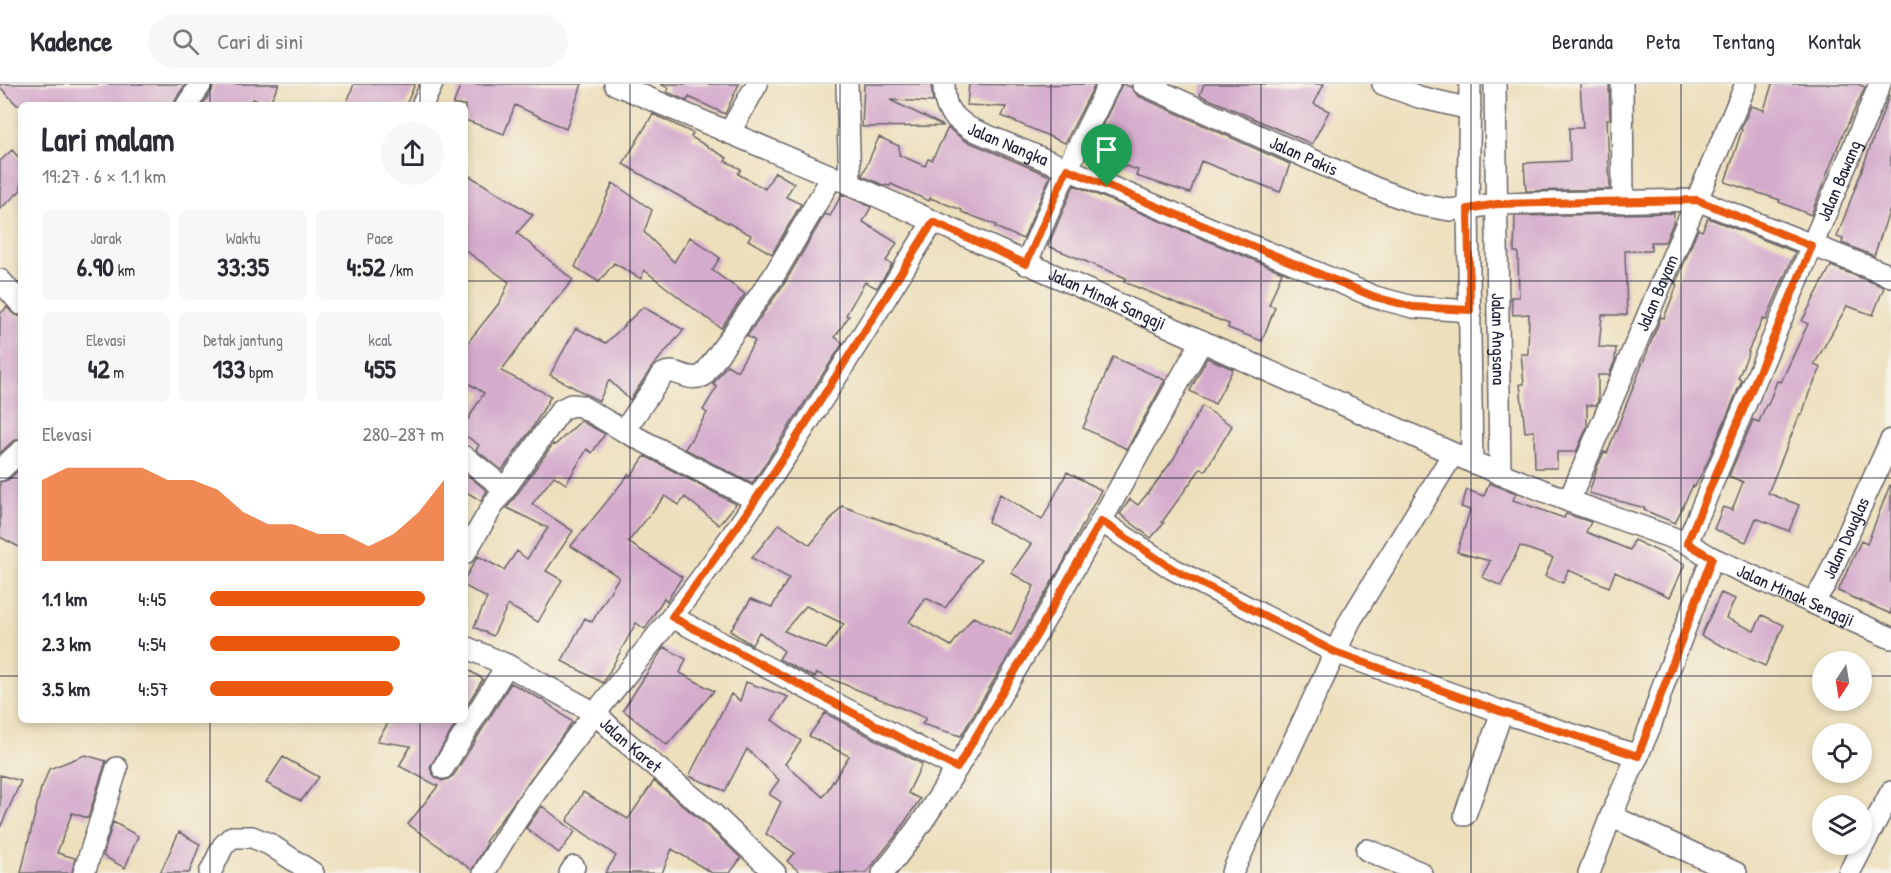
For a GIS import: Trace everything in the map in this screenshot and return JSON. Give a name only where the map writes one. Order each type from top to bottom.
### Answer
[{"type":"street","points":[[189,102],[201,84]]},
{"type":"street","points":[[423,102],[432,84]]},
{"type":"street","name":"Jalan Minak Sangaji","points":[[615,84],[643,90],[729,133],[1500,474]]},
{"type":"street","points":[[729,133],[757,84]]},
{"type":"street","points":[[624,431],[663,374],[669,371],[694,379],[703,376],[841,181],[847,84]]},
{"type":"street","name":"Jalan Nangka","points":[[944,84],[944,101],[950,114],[969,128],[1375,297],[1413,307],[1470,310]]},
{"type":"street","points":[[1026,264],[1067,169],[1109,84]]},
{"type":"street","name":"Jalan Pakis","points":[[1143,84],[1375,188],[1421,205],[1450,210],[1497,204]]},
{"type":"street","points":[[1383,84],[1419,97],[1470,109]]},
{"type":"street","points":[[1232,873],[1350,621],[1463,458],[1470,310],[1468,209],[1470,84]]},
{"type":"street","name":"Jalan Angsana","points":[[1495,84],[1500,474]]},
{"type":"street","points":[[1623,84],[1623,202]]},
{"type":"street","name":"Jalan Bayam","points":[[1569,501],[1746,84]]},
{"type":"street","name":"Jalan Bawang","points":[[1687,543],[1880,84]]},
{"type":"street","points":[[1497,204],[1697,200],[1891,276]]},
{"type":"street","points":[[484,873],[502,841],[595,713],[672,617],[756,500],[933,222]]},
{"type":"street","points":[[883,873],[910,842],[957,768],[1039,631],[1202,342]]},
{"type":"street","points":[[468,548],[505,489],[561,410],[571,405],[581,406],[756,500]]},
{"type":"street","name":"Jalan Douglas","points":[[1813,602],[1825,584],[1891,440]]},
{"type":"street","points":[[0,470],[18,454]]},
{"type":"street","points":[[468,459],[505,489]]},
{"type":"street","name":"Jalan Minak Sengaji","points":[[1500,474],[1687,543],[1712,558],[1891,638]]},
{"type":"street","points":[[1101,521],[1173,569],[1335,652],[1502,712],[1638,756]]},
{"type":"street","points":[[1589,873],[1638,756],[1712,558]]},
{"type":"street","points":[[672,617],[957,768]]},
{"type":"street","name":"Jalan Karet","points":[[468,648],[507,665],[595,713],[620,737],[713,814],[775,873]]},
{"type":"street","points":[[443,768],[507,665]]},
{"type":"street","points":[[1465,815],[1502,712]]},
{"type":"street","points":[[84,873],[117,768]]},
{"type":"street","points":[[1849,873],[1891,792]]},
{"type":"street","points":[[1611,816],[1728,871]]},
{"type":"street","points":[[210,873],[223,846],[232,837],[252,837],[269,844],[313,873]]},
{"type":"street","points":[[1367,850],[1420,873]]},
{"type":"building","points":[[0,84],[186,84],[175,102],[18,102],[18,105],[0,87]]},
{"type":"building","points":[[214,84],[279,84],[270,102],[253,99],[250,102],[204,102]]},
{"type":"building","points":[[354,84],[415,84],[407,102],[347,102]]},
{"type":"building","points":[[461,84],[582,84],[566,129],[515,105],[504,134],[468,121],[468,102],[454,102]]},
{"type":"building","points":[[660,84],[739,84],[725,114],[689,97],[687,101],[667,92],[669,88]]},
{"type":"building","points":[[864,84],[931,84],[933,102],[890,100],[944,126],[862,127]]},
{"type":"building","points":[[969,84],[1095,84],[1065,143],[1002,116],[1006,107],[967,105]]},
{"type":"building","points":[[1122,84],[1131,87],[1138,96],[1290,164],[1280,192],[1201,161],[1190,193],[1136,176],[1138,170],[1089,154]]},
{"type":"building","points":[[1204,84],[1324,84],[1314,104],[1329,111],[1312,144],[1200,95]]},
{"type":"building","points":[[1580,84],[1609,84],[1610,119],[1607,119],[1610,189],[1526,191],[1524,163],[1570,161],[1569,128],[1583,128]]},
{"type":"building","points":[[1772,84],[1858,84],[1865,87],[1840,141],[1811,215],[1779,202],[1780,200],[1725,182],[1741,129],[1751,106],[1764,110]]},
{"type":"building","points":[[1889,96],[1891,97],[1891,206],[1874,256],[1842,243],[1843,239],[1837,237]]},
{"type":"building","points":[[653,114],[693,133],[691,137],[727,158],[725,161],[741,169],[738,174],[765,189],[775,172],[794,183],[786,197],[801,204],[772,254],[748,240],[751,235],[623,164]]},
{"type":"building","points":[[948,128],[964,140],[1050,176],[1023,239],[995,227],[996,225],[962,212],[962,210],[930,198],[929,201],[891,184],[890,186],[883,185],[862,176],[879,137],[899,146],[899,155],[925,166],[928,159],[932,160]]},
{"type":"building","points":[[12,150],[18,157],[18,193],[0,209],[0,161]]},
{"type":"building","points":[[468,175],[533,215],[517,233],[573,280],[537,322],[501,371],[551,396],[533,427],[502,470],[476,450],[479,445],[468,437],[468,419],[484,393],[468,383],[468,342],[500,302],[509,282],[468,252]]},
{"type":"building","points":[[613,183],[652,210],[644,232],[674,262],[690,237],[720,258],[712,270],[745,294],[721,328],[644,270],[641,279],[614,263],[599,282],[575,267]]},
{"type":"building","points":[[1074,185],[1282,272],[1269,305],[1275,307],[1262,341],[1228,328],[1229,324],[1124,282],[1126,278],[1048,246]]},
{"type":"building","points":[[842,194],[871,207],[863,222],[897,243],[886,261],[892,264],[877,288],[865,282],[846,315],[849,316],[835,337],[843,343],[752,484],[685,449],[707,413],[703,410],[717,387],[713,384],[727,365],[737,371],[755,341],[747,336],[784,284],[825,214],[830,216]]},
{"type":"building","points":[[1674,213],[1673,223],[1665,242],[1651,242],[1651,251],[1625,251],[1627,315],[1602,315],[1599,347],[1616,348],[1615,360],[1609,375],[1598,375],[1598,401],[1596,405],[1587,405],[1587,427],[1576,452],[1557,452],[1557,468],[1535,468],[1534,431],[1525,432],[1520,384],[1524,384],[1521,354],[1528,354],[1529,314],[1513,315],[1511,297],[1519,297],[1518,252],[1514,252],[1515,216]]},
{"type":"building","points":[[1708,218],[1795,252],[1766,320],[1763,319],[1748,351],[1738,378],[1742,380],[1706,465],[1695,486],[1693,485],[1675,523],[1644,510],[1645,508],[1589,493],[1597,468],[1604,452],[1607,453],[1661,317],[1664,318],[1677,285],[1675,284],[1698,229],[1702,231]]},
{"type":"building","points":[[1831,266],[1884,287],[1873,315],[1847,306],[1814,365],[1821,368],[1768,493],[1799,505],[1789,531],[1756,518],[1746,542],[1714,529],[1723,507],[1732,510],[1743,482],[1729,476],[1753,420],[1759,422],[1777,381],[1781,382],[1808,324],[1802,321]]},
{"type":"building","points":[[7,307],[18,316],[18,440],[13,441],[0,453],[0,314]]},
{"type":"building","points":[[643,307],[684,330],[652,367],[630,400],[609,380],[599,401],[550,375],[576,328],[606,343]]},
{"type":"building","points":[[1113,357],[1165,380],[1127,449],[1083,428]]},
{"type":"building","points":[[1207,358],[1233,369],[1215,404],[1190,391]]},
{"type":"building","points":[[1202,406],[1232,426],[1205,471],[1201,468],[1162,522],[1164,523],[1151,538],[1120,514],[1130,499],[1138,505],[1156,483],[1174,458]]},
{"type":"building","points":[[581,421],[605,434],[592,453],[587,449],[566,484],[554,476],[532,504],[573,531],[546,571],[562,580],[538,622],[508,605],[493,636],[474,627],[487,598],[468,588],[468,573],[478,556],[504,570],[517,551],[527,559],[548,528],[507,508],[553,444],[555,445]]},
{"type":"building","points":[[645,456],[736,504],[719,525],[685,497],[679,505],[665,496],[628,542],[682,577],[667,601],[664,598],[645,629],[636,623],[603,683],[562,661],[585,618],[592,622],[619,577],[571,546],[629,474],[631,476]]},
{"type":"building","points":[[18,471],[18,546],[0,537],[0,482],[8,480]]},
{"type":"building","points":[[1067,472],[1101,490],[1062,565],[961,736],[922,724],[926,718],[817,673],[815,677],[807,674],[779,659],[784,651],[759,632],[752,645],[730,631],[751,599],[772,607],[789,578],[752,558],[779,524],[810,545],[842,506],[925,536],[981,560],[945,608],[926,598],[909,622],[951,646],[973,617],[1011,635],[1034,586],[1011,573],[1031,544],[988,522],[1000,494],[1042,520]],"holes":[[[806,606],[844,624],[826,649],[784,631]]]},
{"type":"building","points":[[468,475],[487,491],[481,501],[468,493]]},
{"type":"building","points":[[1489,483],[1516,493],[1513,500],[1564,518],[1566,514],[1591,522],[1586,532],[1630,550],[1634,540],[1685,564],[1670,597],[1615,572],[1609,587],[1568,570],[1563,583],[1545,576],[1553,558],[1520,546],[1501,586],[1482,577],[1490,561],[1457,552],[1470,510],[1461,507],[1467,490],[1484,496]]},
{"type":"building","points":[[1890,485],[1891,614],[1838,591],[1861,541],[1867,544]]},
{"type":"building","points":[[1721,593],[1735,599],[1726,618],[1754,631],[1762,615],[1784,625],[1765,666],[1701,636]]},
{"type":"building","points":[[664,647],[686,659],[680,673],[714,691],[667,745],[623,710]]},
{"type":"building","points":[[468,670],[483,679],[468,703]]},
{"type":"building","points":[[746,682],[788,697],[772,720],[801,741],[785,764],[823,797],[849,756],[809,736],[825,713],[922,764],[908,793],[920,799],[897,834],[866,873],[801,873],[787,861],[795,853],[766,834],[781,802],[769,794],[779,780],[747,749],[725,791],[689,776],[731,694],[740,701]]},
{"type":"building","points":[[511,683],[544,701],[572,722],[485,842],[487,843],[472,870],[408,824],[438,786],[399,766],[411,746],[377,741],[388,723],[456,723],[430,767],[436,778],[442,781],[454,775]]},
{"type":"building","points":[[85,755],[106,761],[88,818],[72,813],[57,853],[75,858],[72,873],[21,873],[41,788],[49,769]]},
{"type":"building","points":[[283,757],[319,777],[301,801],[266,783]]},
{"type":"building","points":[[0,775],[21,781],[0,828]]},
{"type":"building","points":[[654,781],[741,858],[730,873],[712,873],[672,849],[662,873],[605,873],[616,856],[567,821],[583,792],[628,819]]},
{"type":"building","points":[[542,806],[575,832],[559,853],[526,828]]},
{"type":"building","points":[[113,822],[138,836],[125,868],[103,856]]},
{"type":"building","points":[[179,832],[200,844],[189,873],[160,873]]},
{"type":"route","points":[[1067,169],[1107,186],[1375,297],[1413,307],[1470,310],[1468,209],[1497,204],[1697,200],[1812,246],[1687,543],[1712,558],[1638,756],[1502,712],[1335,652],[1173,569],[1101,521],[1039,631],[957,768],[672,617],[787,454],[933,222],[1026,264],[1067,169]]}]
